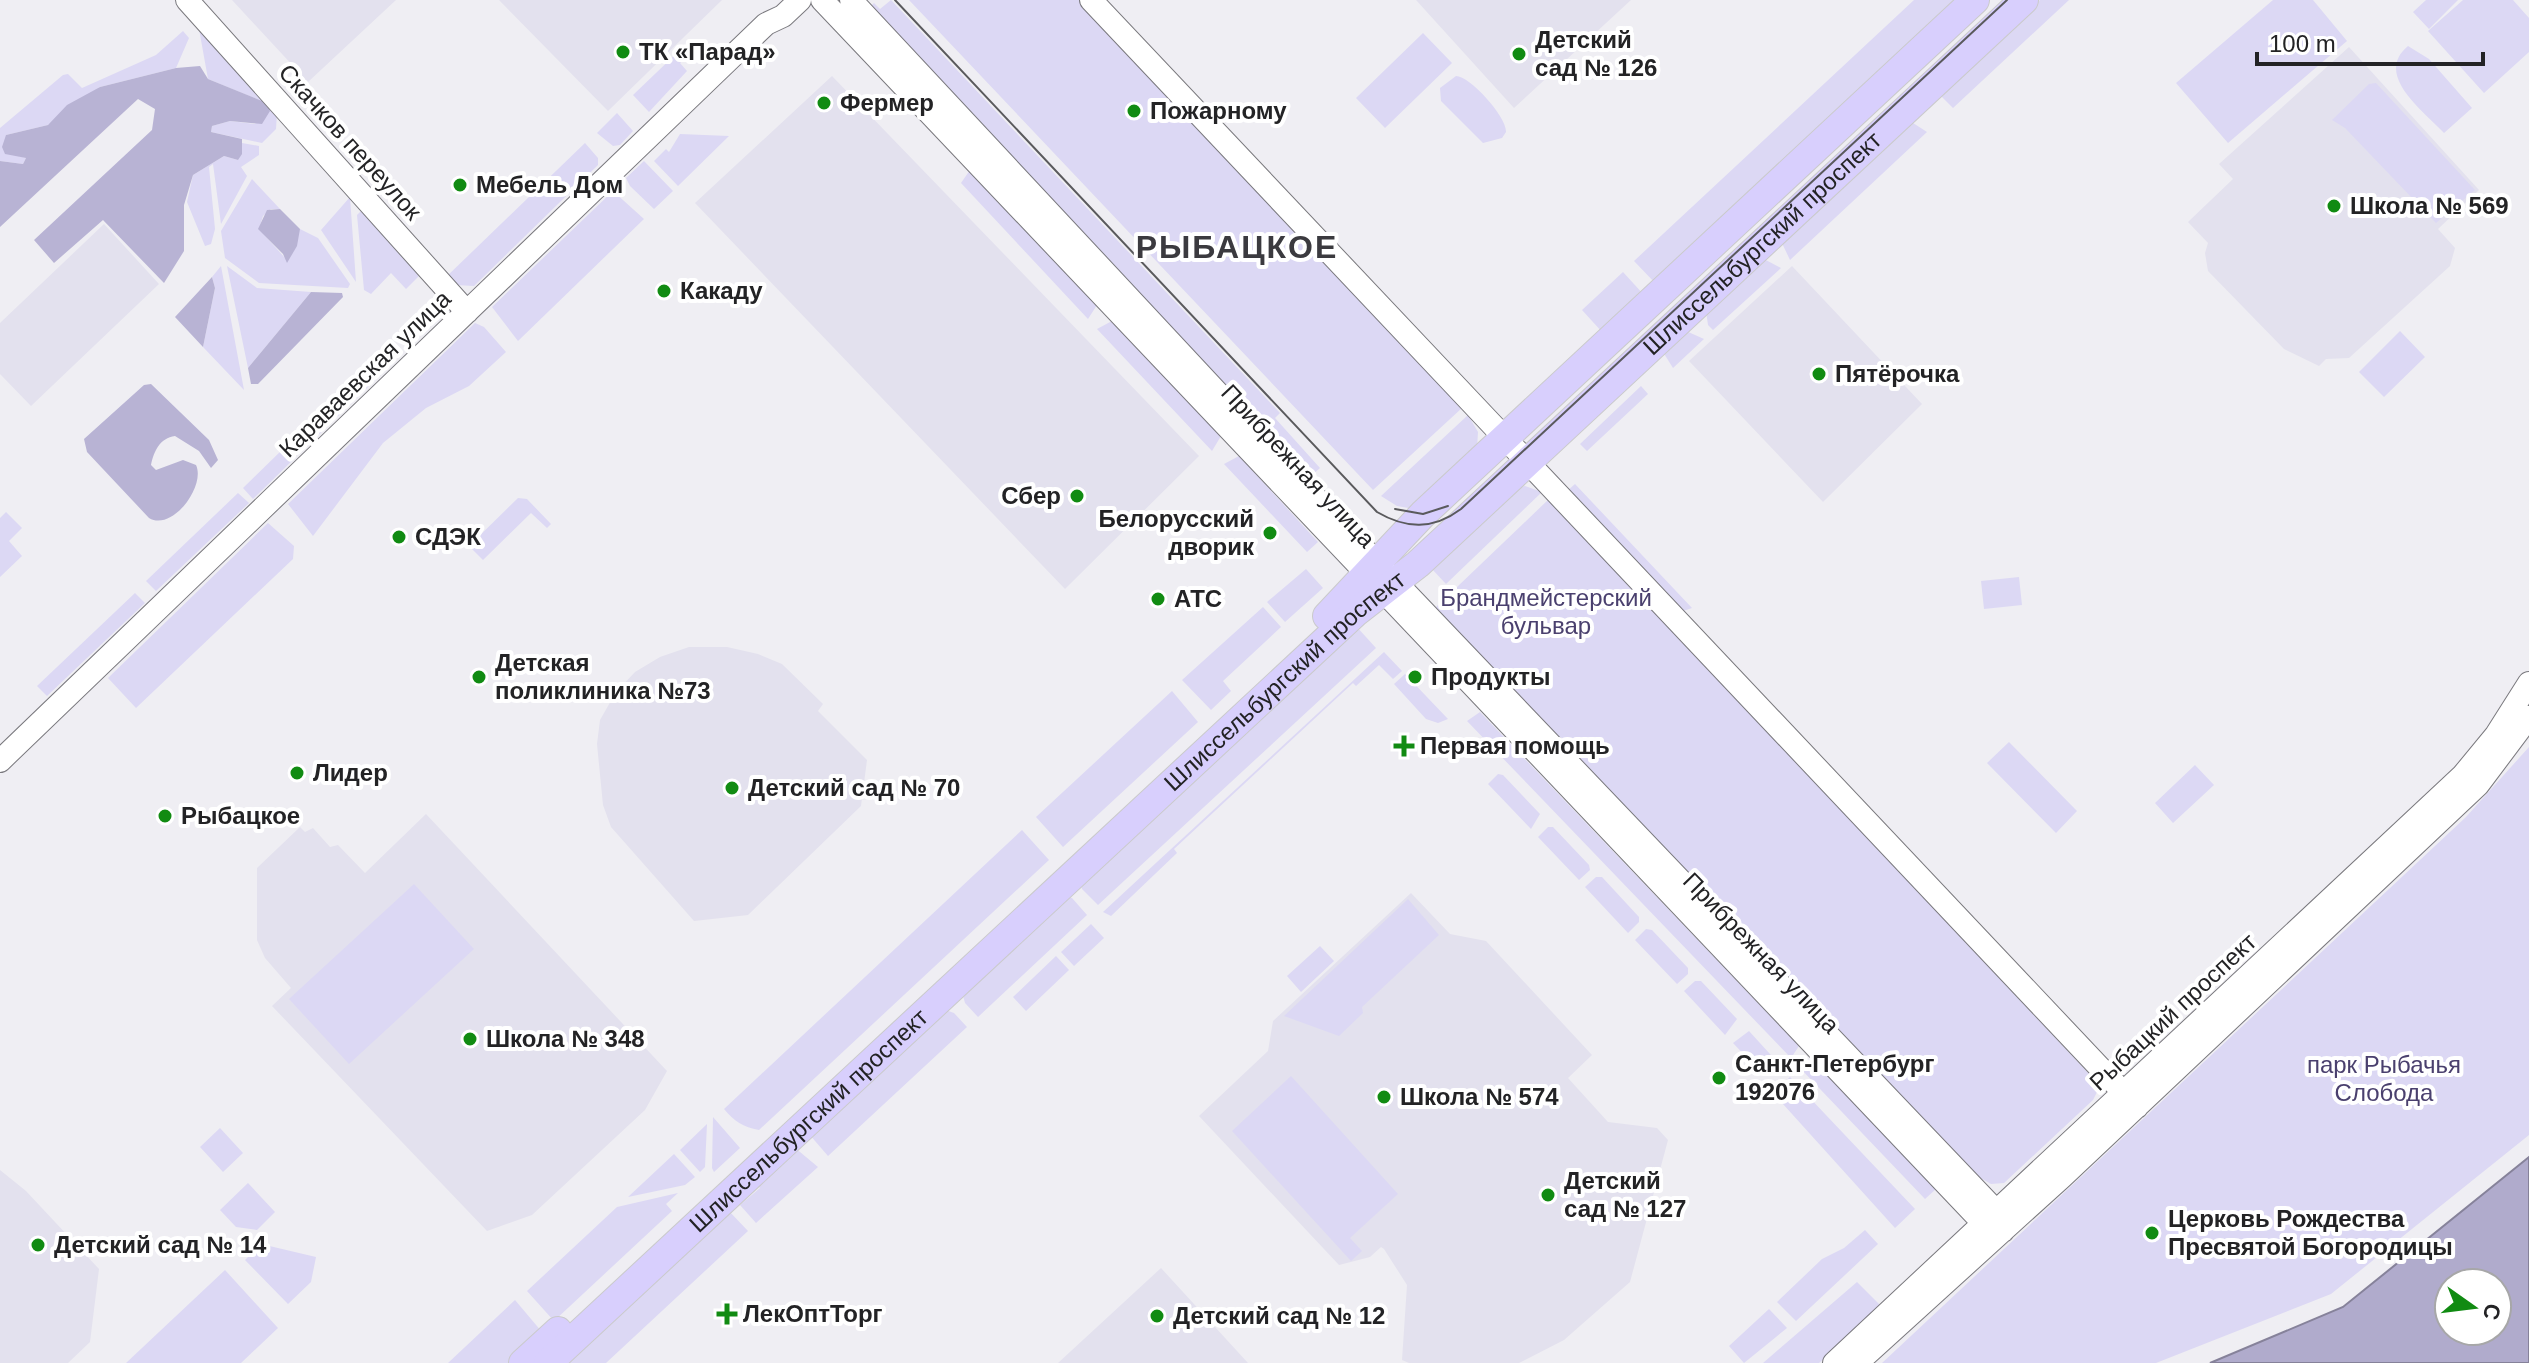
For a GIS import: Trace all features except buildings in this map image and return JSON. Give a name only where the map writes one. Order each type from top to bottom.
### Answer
[{"type":"main road","name":"Шлиссельбургский проспект","points":[[523,1363],[1343,601],[1380,578],[1417,520],[1975,0]]},
{"type":"main road","name":"Шлиссельбургский проспект","points":[[548,1363],[1380,578],[1526,464],[2024,0]]},
{"type":"street","name":"Караваевская улица","points":[[766,24],[776,0]]},
{"type":"street","name":"Караваевская улица","points":[[0,761],[766,24],[783,16],[800,0]]},
{"type":"street","name":"Прибрежная улица","points":[[822,0],[1380,578],[1994,1222]]},
{"type":"street","name":"Прибрежная улица","points":[[851,0],[1380,578]]},
{"type":"street","points":[[1091,0],[2130,1100]]},
{"type":"street","name":"Скачков переулок","points":[[194,2],[467,312]]},
{"type":"street","name":"Рыбацкий проспект","points":[[2130,1100],[2463,775],[2496,735],[2529,683]]},
{"type":"street","name":"Рыбацкий проспект","points":[[1834,1363],[2478,785],[2529,717]]},
{"type":"street","name":"Рыбацкий проспект","points":[[1857,1363],[1994,1222]]},
{"type":"shaded area","points":[[232,0],[396,0],[308,82]]},
{"type":"shaded area","points":[[499,0],[722,0],[608,111]]},
{"type":"shaded area","name":"Детский сад № 126","points":[[1416,0],[1631,0],[1514,108]]},
{"type":"shaded area","name":"Школа № 569","points":[[2349,47],[2479,190],[2438,229],[2455,248],[2450,266],[2349,358],[2326,359],[2319,366],[2284,349],[2208,271],[2205,253],[2208,243],[2188,222],[2233,179],[2219,164]]},
{"type":"shaded area","points":[[200,66],[208,79],[267,103],[270,111],[262,124],[230,121],[212,126],[211,132],[242,139],[242,154],[238,160],[224,156],[193,175],[184,205],[184,251],[164,283],[103,220],[54,263],[34,240],[152,130],[155,109],[138,99],[0,227],[0,161],[23,164],[26,158],[5,154],[2,147],[6,135],[48,125],[67,105],[100,87],[176,68]]},
{"type":"shaded area","points":[[832,76],[1199,456],[1065,589],[695,203]]},
{"type":"shaded area","points":[[280,209],[300,229],[297,246],[287,263],[283,254],[258,229],[267,210]]},
{"type":"shaded area","points":[[104,224],[159,284],[31,406],[0,374],[0,323]]},
{"type":"shaded area","points":[[1792,266],[1922,404],[1823,502],[1689,361]]},
{"type":"shaded area","points":[[212,277],[215,288],[203,347],[175,317]]},
{"type":"shaded area","points":[[311,292],[342,293],[343,297],[258,384],[251,384],[248,368]]},
{"type":"shaded area","points":[[151,384],[209,440],[218,460],[211,468],[199,451],[175,436],[162,442],[151,465],[156,470],[183,460],[196,465],[198,474],[192,495],[185,505],[167,519],[158,521],[149,518],[87,452],[84,439],[144,385]]},
{"type":"shaded area","name":"Детский сад № 70","points":[[689,647],[727,647],[758,654],[782,664],[823,704],[818,711],[867,760],[861,806],[748,915],[694,921],[611,827],[603,805],[597,744],[600,720],[616,692],[635,672],[660,657]]},
{"type":"shaded area","name":"Школа № 348","points":[[426,814],[667,1071],[645,1110],[532,1215],[487,1231],[272,1006],[291,988],[265,958],[257,940],[257,868],[300,827],[305,832],[313,828],[330,847],[338,845],[365,873]]},
{"type":"shaded area","name":"Школа № 574","points":[[1411,893],[1450,934],[1486,941],[1592,1055],[1568,1078],[1608,1122],[1657,1128],[1668,1140],[1630,1282],[1564,1340],[1519,1363],[1409,1363],[1402,1360],[1407,1285],[1384,1249],[1381,1247],[1370,1257],[1339,1265],[1199,1116],[1268,1051],[1273,1021]]},
{"type":"shaded area","points":[[2529,1157],[2529,1363],[2210,1363],[2343,1307]]},
{"type":"shaded area","name":"Детский сад № 14","points":[[0,1170],[26,1191],[99,1269],[90,1342],[68,1363],[0,1363]]},
{"type":"shaded area","name":"Детский сад № 12","points":[[1161,1268],[1248,1363],[1058,1363]]},
{"type":"green space","points":[[891,0],[1280,413],[1275,418],[1320,468],[1310,477],[869,8],[874,3],[880,9]]},
{"type":"green space","points":[[909,0],[1079,0],[1462,408],[1373,490]]},
{"type":"green space","points":[[1914,0],[1961,0],[1656,284],[1634,261]]},
{"type":"green space","points":[[2040,0],[2069,0],[1953,108],[1939,94]]},
{"type":"green space","points":[[2273,0],[2313,0],[2347,41],[2228,143],[2176,83]]},
{"type":"green space","points":[[2426,0],[2458,0],[2429,29],[2413,12]]},
{"type":"green space","points":[[2463,0],[2513,0],[2529,18],[2529,52],[2484,93],[2428,31]]},
{"type":"green space","points":[[199,29],[277,113],[276,129],[262,143],[211,132],[212,126],[230,121],[255,124],[266,103],[208,79]]},
{"type":"green space","points":[[183,31],[189,38],[176,68],[100,87],[48,125],[6,135],[19,156],[26,158],[23,164],[0,161],[0,128],[63,75],[68,74],[82,88],[156,55]]},
{"type":"green space","points":[[1423,33],[1452,63],[1385,128],[1356,98]]},
{"type":"green space","points":[[2408,46],[2429,59],[2472,108],[2444,133],[2405,92],[2399,80],[2396,69],[2399,57]]},
{"type":"green space","points":[[680,50],[687,57],[680,63],[687,71],[649,112],[633,95]]},
{"type":"green space","points":[[1456,76],[1478,90],[1501,117],[1506,132],[1502,138],[1483,143],[1441,101],[1440,88]]},
{"type":"green space","points":[[2376,83],[2475,190],[2436,223],[2345,128],[2332,120],[2369,84]]},
{"type":"green space","points":[[617,113],[633,131],[620,145],[613,146],[597,133]]},
{"type":"green space","points":[[1910,121],[1927,132],[1790,260],[1781,241]]},
{"type":"green space","points":[[680,134],[729,136],[678,186],[654,161],[666,149],[669,152]]},
{"type":"green space","points":[[242,143],[259,146],[259,155],[241,167],[247,176],[221,224],[213,164],[209,167],[215,229],[211,244],[205,246],[187,202],[193,175],[224,156],[238,160]]},
{"type":"green space","points":[[585,143],[598,158],[598,165],[474,286],[456,285],[445,278]]},
{"type":"green space","points":[[644,161],[673,191],[654,209],[626,178]]},
{"type":"green space","points":[[970,170],[1097,305],[1088,319],[961,183]]},
{"type":"green space","points":[[252,179],[280,209],[271,209],[263,216],[259,229],[286,259],[300,229],[318,238],[350,284],[348,288],[259,283],[225,258],[221,231]]},
{"type":"green space","points":[[613,191],[644,219],[518,341],[492,307]]},
{"type":"green space","points":[[350,197],[356,282],[321,230]]},
{"type":"green space","points":[[361,211],[419,276],[406,289],[391,273],[371,294],[364,290],[357,215]]},
{"type":"green space","points":[[1762,258],[1781,268],[1713,330],[1708,325],[1706,311]]},
{"type":"green space","points":[[221,266],[244,390],[203,347],[215,288],[212,277]]},
{"type":"green space","points":[[227,266],[257,288],[311,292],[248,368]]},
{"type":"green space","points":[[1623,272],[1644,295],[1603,333],[1582,310]]},
{"type":"green space","points":[[1112,321],[1221,436],[1212,451],[1097,329]]},
{"type":"green space","points":[[475,323],[484,327],[506,352],[469,386],[426,408],[383,443],[313,536],[288,504]]},
{"type":"green space","points":[[1686,331],[1704,339],[1673,368],[1663,352]]},
{"type":"green space","points":[[2400,331],[2425,357],[2384,397],[2359,372]]},
{"type":"green space","points":[[386,352],[395,361],[307,446],[297,437]]},
{"type":"green space","points":[[1641,386],[1648,394],[1587,451],[1580,444]]},
{"type":"green space","points":[[1468,415],[1478,432],[1477,449],[1414,509],[1397,506],[1381,496]]},
{"type":"green space","points":[[285,447],[295,458],[253,499],[243,488]]},
{"type":"green space","points":[[1239,456],[1318,542],[1307,552],[1224,464]]},
{"type":"green space","points":[[1575,484],[1692,608],[1680,612],[1566,492]]},
{"type":"green space","points":[[1525,486],[1542,492],[1446,584],[1431,568],[1517,488]]},
{"type":"green space","points":[[238,493],[249,503],[156,591],[146,581]]},
{"type":"green space","points":[[518,498],[527,499],[551,524],[547,528],[531,513],[483,560],[469,546]]},
{"type":"green space","name":"Брандмейстерский бульвар","points":[[1549,499],[2094,1079],[2097,1092],[2093,1100],[2004,1183],[1991,1184],[1977,1176],[1434,609]]},
{"type":"green space","points":[[6,512],[22,528],[9,541],[22,556],[0,577],[0,518]]},
{"type":"green space","points":[[268,523],[294,546],[293,559],[136,708],[108,678]]},
{"type":"green space","points":[[1306,569],[1323,588],[1285,622],[1267,602]]},
{"type":"green space","points":[[2019,577],[2022,605],[1984,609],[1981,581]]},
{"type":"green space","points":[[135,593],[145,603],[47,696],[37,686]]},
{"type":"green space","points":[[1263,607],[1281,627],[1223,681],[1231,691],[1211,710],[1182,680]]},
{"type":"green space","points":[[1356,626],[1376,648],[1098,905],[1082,889],[1080,882]]},
{"type":"green space","points":[[1384,652],[1402,671],[1393,679],[1379,665],[1356,686],[1353,683],[1174,849],[1177,853],[1111,916],[1103,912]]},
{"type":"green space","points":[[1405,674],[1448,719],[1438,723],[1426,719],[1394,684]]},
{"type":"green space","points":[[1172,691],[1198,722],[1063,847],[1036,817]]},
{"type":"green space","points":[[1480,712],[1799,1046],[1791,1058],[1467,721]]},
{"type":"green space","points":[[2009,742],[2077,811],[2056,833],[1987,763]]},
{"type":"green space","name":"парк Рыбачья Слобода","points":[[2529,747],[2529,1135],[2331,1294],[2156,1363],[1882,1363],[2466,817]]},
{"type":"green space","points":[[2195,765],[2214,785],[2173,823],[2155,803]]},
{"type":"green space","points":[[1498,774],[1503,775],[1540,814],[1531,829],[1488,784]]},
{"type":"green space","points":[[1548,827],[1553,827],[1589,865],[1590,870],[1579,880],[1538,837]]},
{"type":"green space","points":[[1022,830],[1049,860],[759,1130],[735,1120],[724,1109]]},
{"type":"green space","points":[[1596,877],[1602,877],[1639,917],[1639,922],[1628,933],[1585,887]]},
{"type":"green space","points":[[414,884],[474,949],[349,1064],[289,999]]},
{"type":"green space","points":[[1064,896],[1072,898],[1087,915],[978,1017],[965,1003],[962,992]]},
{"type":"green space","points":[[1408,899],[1439,935],[1362,1007],[1363,1013],[1339,1036],[1284,1016]]},
{"type":"green space","points":[[1091,924],[1104,938],[1074,966],[1061,952]]},
{"type":"green space","points":[[1646,929],[1652,930],[1688,968],[1688,974],[1677,984],[1635,940]]},
{"type":"green space","points":[[1320,946],[1334,961],[1301,992],[1287,976]]},
{"type":"green space","points":[[1056,956],[1069,970],[1026,1011],[1013,997]]},
{"type":"green space","points":[[1695,981],[1701,981],[1737,1019],[1725,1035],[1684,991]]},
{"type":"green space","points":[[943,1009],[954,1013],[967,1027],[828,1156],[809,1134]]},
{"type":"green space","points":[[1749,1031],[1781,1066],[1771,1076],[1763,1075],[1733,1043]]},
{"type":"green space","points":[[1813,1060],[1936,1189],[1925,1199],[1800,1068]]},
{"type":"green space","points":[[1291,1076],[1398,1194],[1350,1238],[1362,1251],[1351,1261],[1232,1131]]},
{"type":"green space","points":[[1790,1077],[1915,1209],[1895,1228],[1773,1093]]},
{"type":"green space","points":[[713,1117],[740,1148],[714,1172],[712,1168]]},
{"type":"green space","points":[[707,1124],[705,1167],[700,1172],[680,1150]]},
{"type":"green space","points":[[220,1128],[243,1153],[223,1172],[200,1147]]},
{"type":"green space","points":[[794,1147],[818,1167],[756,1223],[740,1205],[760,1188],[756,1183]]},
{"type":"green space","points":[[674,1154],[695,1177],[685,1185],[628,1197]]},
{"type":"green space","points":[[248,1183],[275,1212],[257,1230],[236,1227],[220,1210]]},
{"type":"green space","points":[[678,1193],[666,1204],[672,1211],[554,1321],[527,1291],[617,1207]]},
{"type":"green space","points":[[728,1210],[748,1231],[606,1363],[563,1363]]},
{"type":"green space","points":[[1865,1230],[1878,1244],[1796,1321],[1777,1302],[1822,1259],[1844,1248]]},
{"type":"green space","points":[[261,1244],[316,1257],[311,1282],[288,1304],[245,1260]]},
{"type":"green space","points":[[225,1270],[278,1328],[241,1363],[126,1363]]},
{"type":"green space","points":[[1857,1282],[1882,1307],[1819,1363],[1763,1363]]},
{"type":"green space","points":[[515,1300],[542,1332],[508,1363],[448,1363]]},
{"type":"green space","points":[[1769,1309],[1787,1328],[1744,1363],[1729,1346]]},
{"type":"tram line","points":[[895,0],[1377,512],[1398,522],[1419,525],[1440,521],[1461,509],[2007,0]]},
{"type":"tram line","points":[[1395,509],[1423,514],[1448,506]]},
{"type":"place","name":"ТК «Парад»","points":[[623,52]]},
{"type":"place","name":"Детский сад № 126","points":[[1519,54]]},
{"type":"place","name":"Фермер","points":[[824,103]]},
{"type":"place","name":"Пожарному","points":[[1134,111]]},
{"type":"place","name":"Мебель Дом","points":[[460,185]]},
{"type":"place","name":"Школа № 569","points":[[2334,206]]},
{"type":"place","name":"Какаду","points":[[664,291]]},
{"type":"place","name":"Пятёрочка","points":[[1819,374]]},
{"type":"place","name":"Сбер","points":[[1077,496]]},
{"type":"place","name":"Белорусский дворик","points":[[1270,533]]},
{"type":"place","name":"СДЭК","points":[[399,537]]},
{"type":"place","name":"АТС","points":[[1158,599]]},
{"type":"place","name":"Детская поликлиника №73","points":[[479,677]]},
{"type":"place","name":"Продукты","points":[[1415,677]]},
{"type":"place","name":"Первая помощь","points":[[1404,746]]},
{"type":"place","name":"Лидер","points":[[297,773]]},
{"type":"place","name":"Детский сад № 70","points":[[732,788]]},
{"type":"place","name":"Рыбацкое","points":[[165,816]]},
{"type":"place","name":"Школа № 348","points":[[470,1039]]},
{"type":"place","name":"Санкт-Петербург 192076","points":[[1719,1078]]},
{"type":"place","name":"Школа № 574","points":[[1384,1097]]},
{"type":"place","name":"Детский сад № 127","points":[[1548,1195]]},
{"type":"place","name":"Церковь Рождества Пресвятой Богородицы","points":[[2152,1233]]},
{"type":"place","name":"Детский сад № 14","points":[[38,1245]]},
{"type":"place","name":"ЛекОптТорг","points":[[727,1314]]},
{"type":"place","name":"Детский сад № 12","points":[[1157,1316]]},
{"type":"district","name":"РЫБАЦКОЕ","points":[[1237,247]]}]
